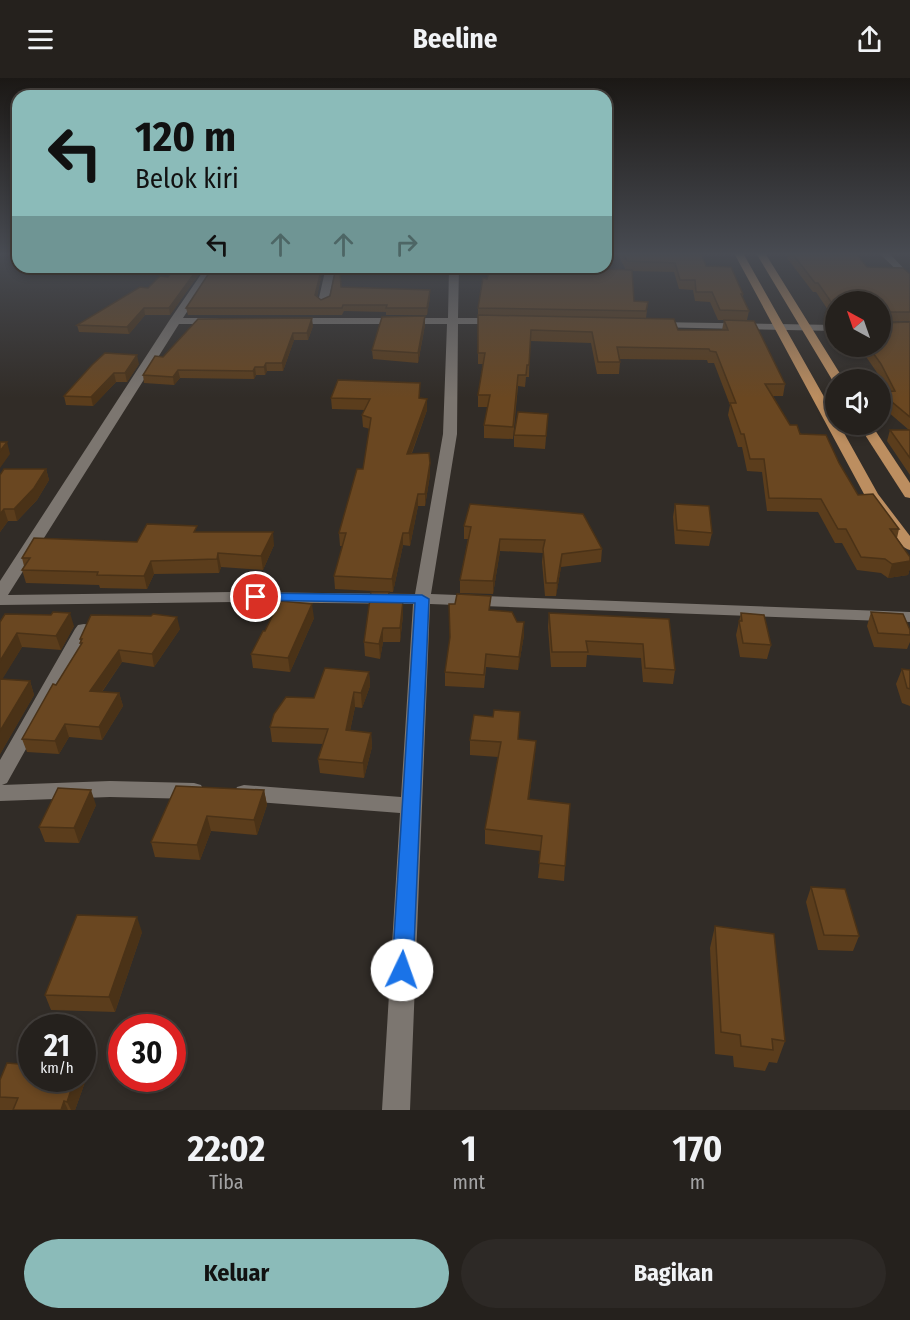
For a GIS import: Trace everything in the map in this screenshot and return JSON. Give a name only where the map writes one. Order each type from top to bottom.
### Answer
[{"type":"highway","points":[[765,301],[871,494],[893,526],[910,545]]},
{"type":"highway","points":[[790,301],[831,369]]},
{"type":"highway","points":[[871,435],[909,492]]},
{"type":"street","points":[[0,594],[188,301]]},
{"type":"street","points":[[396,1110],[422,599],[450,434],[453,301]]},
{"type":"street","points":[[174,321],[232,321]]},
{"type":"street","points":[[278,321],[510,321]]},
{"type":"street","points":[[638,324],[825,328]]},
{"type":"street","points":[[0,600],[232,597],[422,599],[910,616]]},
{"type":"street","points":[[0,778],[84,629]]},
{"type":"street","points":[[0,793],[110,789],[215,791],[410,806]]},
{"type":"building","points":[[117,301],[174,301],[169,308],[144,308],[127,327],[77,325]]},
{"type":"building","points":[[191,301],[428,301],[427,308],[343,305],[342,308],[186,308]]},
{"type":"building","points":[[479,301],[648,302],[646,311],[478,308]]},
{"type":"building","points":[[716,301],[744,301],[749,311],[720,310]]},
{"type":"building","points":[[891,301],[910,301],[910,312],[891,312]]},
{"type":"building","points":[[478,315],[674,319],[678,330],[728,330],[724,320],[754,321],[785,384],[765,384],[790,425],[797,425],[800,434],[826,435],[858,495],[873,494],[899,529],[890,529],[910,557],[910,561],[892,564],[885,559],[861,557],[846,529],[838,529],[821,499],[769,498],[764,459],[750,459],[744,434],[741,434],[730,403],[736,403],[716,352],[709,349],[617,347],[620,362],[598,362],[592,332],[531,330],[529,365],[527,365],[526,375],[518,375],[513,427],[484,425],[490,395],[478,395],[485,353],[478,353]]},
{"type":"building","points":[[425,316],[418,353],[372,350],[382,317]]},
{"type":"building","points":[[312,318],[307,333],[293,333],[282,363],[266,363],[264,367],[255,367],[253,371],[178,370],[173,377],[143,375],[155,356],[163,357],[198,319]]},
{"type":"building","points":[[910,322],[910,417],[891,401],[891,391],[895,391],[891,383],[891,369],[884,369],[876,357],[891,357],[891,323]]},
{"type":"building","points":[[105,353],[137,355],[125,373],[114,373],[91,397],[64,396],[92,365]]},
{"type":"building","points":[[338,380],[420,383],[419,398],[427,399],[407,454],[429,453],[430,463],[425,494],[418,494],[409,533],[403,533],[392,579],[334,576],[346,533],[339,533],[357,469],[363,469],[371,418],[362,415],[370,399],[331,398]]},
{"type":"building","points":[[518,412],[548,414],[546,436],[514,435]]},
{"type":"building","points":[[891,430],[910,430],[910,458],[891,431]]},
{"type":"building","points":[[0,442],[7,442],[0,451]]},
{"type":"building","points":[[4,469],[46,469],[34,488],[14,509],[4,509],[0,514],[0,475]]},
{"type":"building","points":[[470,504],[583,514],[602,549],[562,554],[557,583],[546,583],[543,549],[545,540],[500,539],[493,581],[460,580],[471,527],[464,526]]},
{"type":"building","points":[[675,504],[709,506],[712,533],[677,530]]},
{"type":"building","points":[[147,524],[197,526],[194,532],[273,532],[261,556],[218,553],[217,559],[151,561],[144,576],[22,570],[30,558],[22,558],[34,538],[137,542]]},
{"type":"building","points":[[371,592],[389,592],[388,601],[403,601],[400,628],[383,628],[379,644],[364,642]]},
{"type":"building","points":[[457,594],[491,596],[489,610],[512,612],[517,622],[524,622],[519,657],[486,654],[484,675],[445,672],[450,637],[449,604],[455,604]]},
{"type":"building","points":[[280,601],[312,604],[288,658],[251,654],[265,631]]},
{"type":"building","points":[[53,612],[70,613],[56,636],[17,633],[0,661],[0,622],[5,614],[51,615]]},
{"type":"building","points":[[871,612],[903,614],[910,635],[878,633]]},
{"type":"building","points":[[549,613],[669,619],[675,670],[645,668],[643,644],[586,641],[588,652],[552,652]]},
{"type":"building","points":[[741,613],[764,615],[771,645],[743,643],[739,621],[742,621]]},
{"type":"building","points":[[153,614],[177,617],[152,654],[119,650],[90,691],[119,693],[99,727],[65,724],[55,741],[22,739],[53,684],[56,685],[82,643],[80,639],[91,615],[151,616]]},
{"type":"building","points":[[325,668],[369,672],[361,693],[354,692],[346,730],[371,733],[363,763],[318,759],[328,729],[270,727],[274,714],[286,697],[314,698]]},
{"type":"building","points":[[902,669],[910,670],[910,689],[907,688]]},
{"type":"building","points":[[0,679],[30,681],[0,731]]},
{"type":"building","points":[[494,710],[520,712],[518,739],[536,741],[528,799],[570,804],[565,866],[539,863],[542,836],[485,829],[501,742],[470,740],[474,715],[493,717]]},
{"type":"building","points":[[176,786],[264,790],[254,820],[207,816],[197,845],[151,842]]},
{"type":"building","points":[[58,788],[91,790],[74,828],[39,827]]},
{"type":"building","points":[[811,887],[845,889],[859,936],[824,935]]},
{"type":"building","points":[[77,915],[137,917],[109,997],[45,995]]},
{"type":"building","points":[[715,926],[774,934],[785,1041],[772,1039],[773,1050],[741,1046],[740,1035],[721,1032]]},
{"type":"building","points":[[7,1063],[18,1064],[18,1092],[70,1092],[61,1110],[13,1110],[18,1098],[0,1097],[0,1080]]},
{"type":"route","points":[[256,597],[422,599],[402,970]]}]
